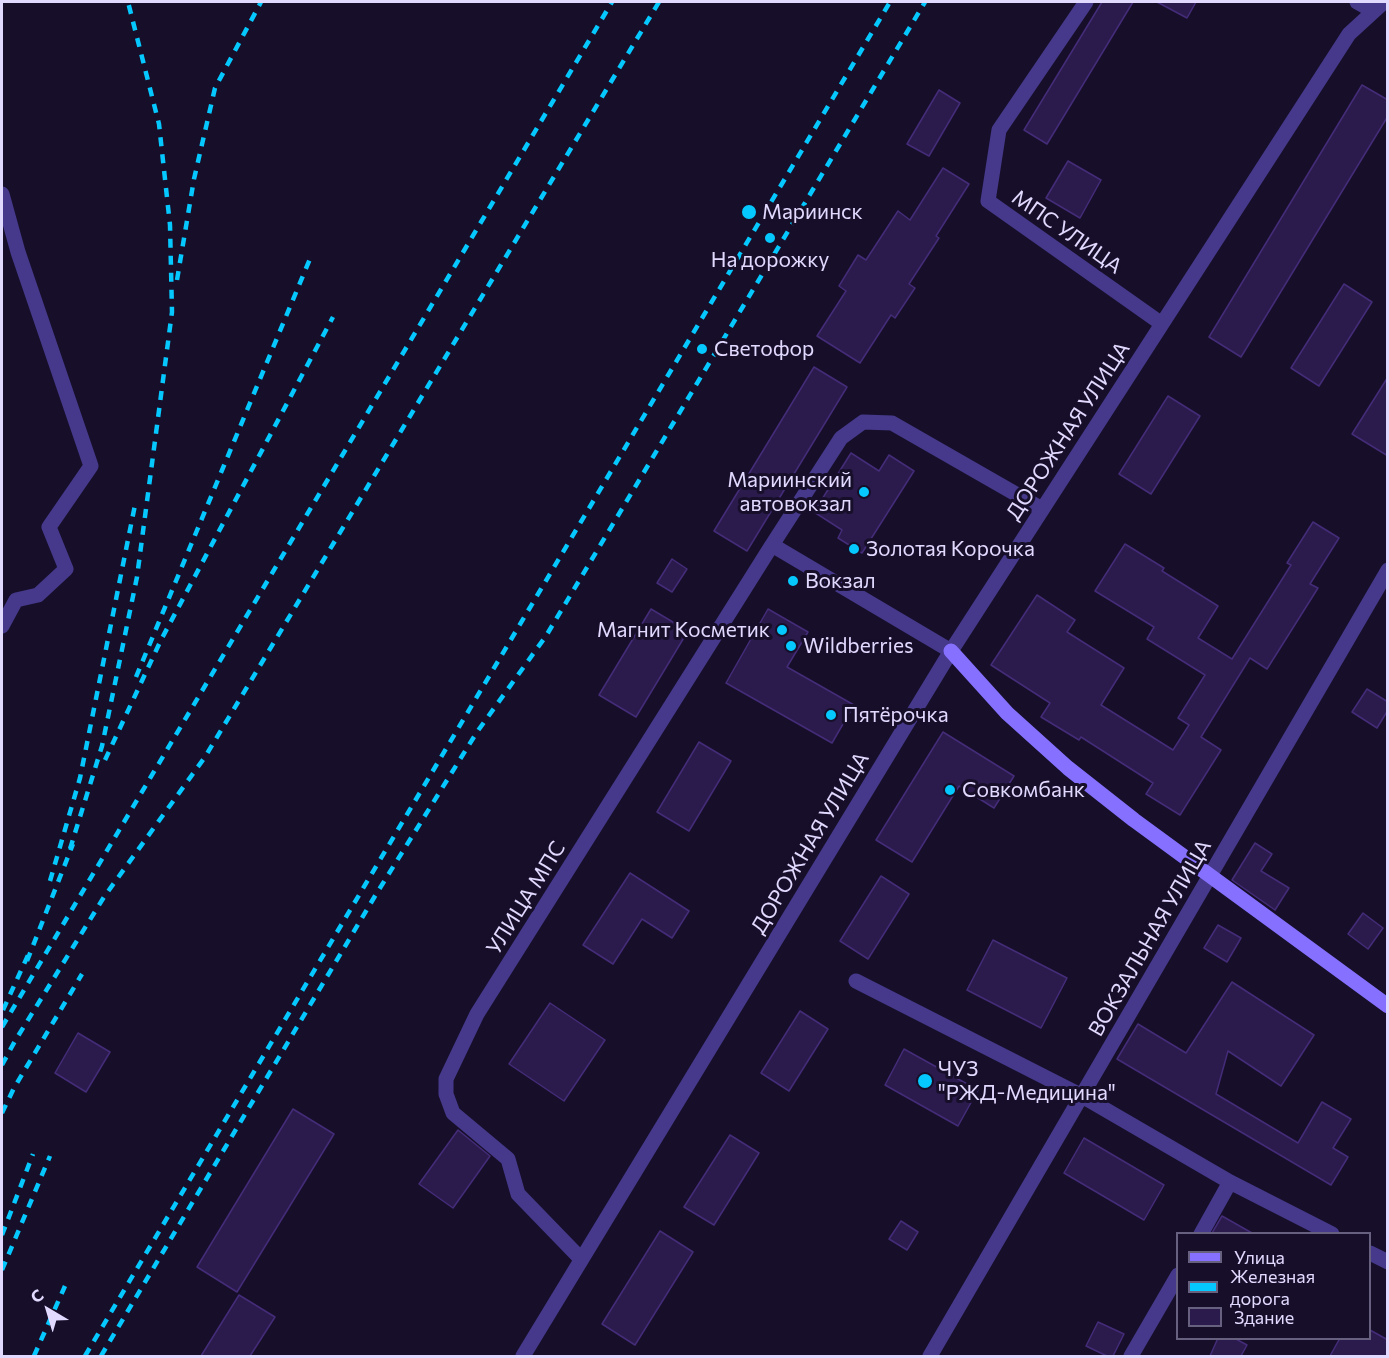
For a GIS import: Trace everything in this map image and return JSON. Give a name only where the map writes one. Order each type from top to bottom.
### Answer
[{"type":"main road","points":[[951,651],[1007,713],[1068,768],[1210,877],[1388,1006]]},
{"type":"street","name":"МПС УЛИЦА","points":[[1086,2],[999,130],[988,201],[1162,324]]},
{"type":"street","points":[[1357,2],[1378,6]]},
{"type":"street","name":"ДОРОЖНАЯ УЛИЦА","points":[[523,1356],[951,651],[1349,34],[1378,6]]},
{"type":"street","points":[[2,194],[18,252],[91,466],[48,526],[66,569],[38,595],[16,600],[2,626]]},
{"type":"street","name":"УЛИЦА МПС","points":[[581,1259],[518,1194],[508,1159],[453,1113],[446,1094],[447,1079],[477,1014],[841,438],[863,422],[892,423],[1042,509]]},
{"type":"street","points":[[772,545],[951,651]]},
{"type":"street","name":"ВОКЗАЛЬНАЯ УЛИЦА","points":[[930,1356],[1388,570]]},
{"type":"street","points":[[856,981],[1082,1096],[1230,1182],[1330,1232]]},
{"type":"street","points":[[1202,1232],[1230,1182]]},
{"type":"street","points":[[1371,1254],[1388,1262]]},
{"type":"street","points":[[1131,1356],[1176,1278]]},
{"type":"building","points":[[1102,2],[1133,2],[1047,144],[1024,130]]},
{"type":"building","points":[[1157,2],[1196,2],[1187,18]]},
{"type":"building","points":[[1362,85],[1388,100],[1388,116],[1241,357],[1209,337]]},
{"type":"building","points":[[939,90],[960,103],[929,156],[907,144]]},
{"type":"building","points":[[1068,161],[1101,180],[1080,218],[1046,198]]},
{"type":"building","name":"Мариинск","points":[[943,168],[969,184],[936,236],[939,238],[909,284],[915,288],[895,318],[891,315],[860,363],[817,336],[846,291],[839,286],[858,255],[866,260],[898,211],[910,220]]},
{"type":"building","points":[[1344,284],[1372,302],[1319,386],[1291,368]]},
{"type":"building","points":[[814,367],[847,387],[747,551],[714,531]]},
{"type":"building","points":[[1388,377],[1388,456],[1352,434]]},
{"type":"building","points":[[1168,396],[1200,416],[1151,494],[1119,474]]},
{"type":"building","name":"Мариинский автовокзал","points":[[851,453],[879,471],[889,455],[914,471],[862,553],[838,538],[842,530],[814,512]]},
{"type":"building","points":[[1313,522],[1339,538],[1310,584],[1318,588],[1267,669],[1250,658],[1201,737],[1221,750],[1180,815],[1146,794],[1153,783],[1081,737],[1079,740],[1041,717],[1050,703],[991,665],[1037,595],[1075,620],[1067,632],[1124,668],[1101,705],[1173,750],[1189,725],[1178,718],[1205,675],[1147,639],[1154,627],[1095,591],[1125,544],[1164,568],[1162,571],[1218,606],[1198,638],[1232,659],[1291,565],[1287,563]]},
{"type":"building","points":[[672,559],[687,569],[672,592],[657,583]]},
{"type":"building","points":[[651,609],[688,631],[636,717],[599,695]]},
{"type":"building","points":[[768,609],[808,632],[787,667],[854,705],[832,743],[726,683]]},
{"type":"building","points":[[1367,689],[1388,702],[1388,710],[1377,728],[1352,712]]},
{"type":"building","points":[[943,732],[1014,776],[994,808],[959,786],[912,862],[876,840]]},
{"type":"building","points":[[699,742],[731,761],[689,831],[657,812]]},
{"type":"building","points":[[1255,843],[1272,854],[1261,871],[1289,888],[1275,910],[1232,880]]},
{"type":"building","points":[[630,873],[689,911],[672,938],[642,919],[613,964],[583,945]]},
{"type":"building","points":[[881,876],[909,894],[868,959],[840,941]]},
{"type":"building","points":[[1363,913],[1383,928],[1368,949],[1348,934]]},
{"type":"building","points":[[1218,925],[1241,938],[1227,962],[1204,948]]},
{"type":"building","points":[[993,940],[1067,978],[1041,1028],[967,990]]},
{"type":"building","points":[[1232,982],[1314,1035],[1281,1086],[1228,1051],[1216,1094],[1298,1143],[1322,1102],[1351,1119],[1333,1148],[1348,1157],[1331,1185],[1117,1059],[1138,1024],[1186,1053]]},
{"type":"building","points":[[550,1003],[605,1040],[564,1101],[509,1064]]},
{"type":"building","points":[[800,1011],[828,1029],[789,1091],[761,1073]]},
{"type":"building","points":[[78,1033],[110,1052],[86,1092],[55,1073]]},
{"type":"building","points":[[904,1049],[978,1090],[958,1126],[885,1085]]},
{"type":"building","points":[[293,1109],[334,1134],[237,1292],[197,1267]]},
{"type":"building","points":[[458,1130],[490,1156],[453,1208],[419,1184]]},
{"type":"building","points":[[730,1135],[759,1153],[714,1225],[684,1207]]},
{"type":"building","points":[[1084,1138],[1164,1185],[1144,1220],[1064,1173]]},
{"type":"building","points":[[1222,1216],[1250,1232],[1213,1232]]},
{"type":"building","points":[[901,1221],[918,1232],[907,1250],[889,1239]]},
{"type":"building","points":[[660,1231],[693,1252],[635,1345],[602,1324]]},
{"type":"building","points":[[239,1295],[275,1317],[250,1356],[201,1356]]},
{"type":"building","points":[[1098,1322],[1124,1334],[1113,1356],[1107,1356],[1086,1346]]},
{"type":"building","points":[[1371,1331],[1388,1340],[1388,1356],[1330,1356],[1339,1340],[1371,1340]]},
{"type":"building","points":[[1217,1340],[1238,1340],[1247,1345],[1241,1356],[1210,1356]]},
{"type":"railway","points":[[70,849],[102,746],[137,577],[172,312],[170,225],[159,124],[128,2]]},
{"type":"railway","points":[[177,280],[194,179],[215,88],[261,2]]},
{"type":"railway","points":[[2,1027],[612,2]]},
{"type":"railway","points":[[2,1065],[104,897],[205,757],[659,2]]},
{"type":"railway","points":[[85,1356],[890,2]]},
{"type":"railway","points":[[101,1356],[375,896],[477,732],[546,636],[925,2]]},
{"type":"railway","points":[[136,677],[312,254]]},
{"type":"railway","points":[[105,760],[161,640],[333,317]]},
{"type":"railway","points":[[50,881],[80,778],[136,500]]},
{"type":"railway","points":[[27,961],[73,844]]},
{"type":"railway","points":[[3,1010],[29,953]]},
{"type":"railway","points":[[2,1113],[14,1088],[82,974]]},
{"type":"railway","points":[[2,1235],[33,1154]]},
{"type":"railway","points":[[2,1270],[50,1156]]},
{"type":"railway","points":[[34,1356],[65,1286]]},
{"type":"place","name":"Мариинск","points":[[749,212]]},
{"type":"place","name":"На дорожку","points":[[770,238]]},
{"type":"place","name":"Светофор","points":[[702,349]]},
{"type":"place","name":"Мариинский автовокзал","points":[[864,492]]},
{"type":"place","name":"Золотая Корочка","points":[[854,549]]},
{"type":"place","name":"Вокзал","points":[[793,581]]},
{"type":"place","name":"Магнит Косметик","points":[[782,630]]},
{"type":"place","name":"Wildberries","points":[[791,646]]},
{"type":"place","name":"Пятёрочка","points":[[831,715]]},
{"type":"place","name":"Совкомбанк","points":[[950,790]]},
{"type":"place","name":"ЧУЗ \"РЖД-Медицина\"","points":[[925,1081]]}]
